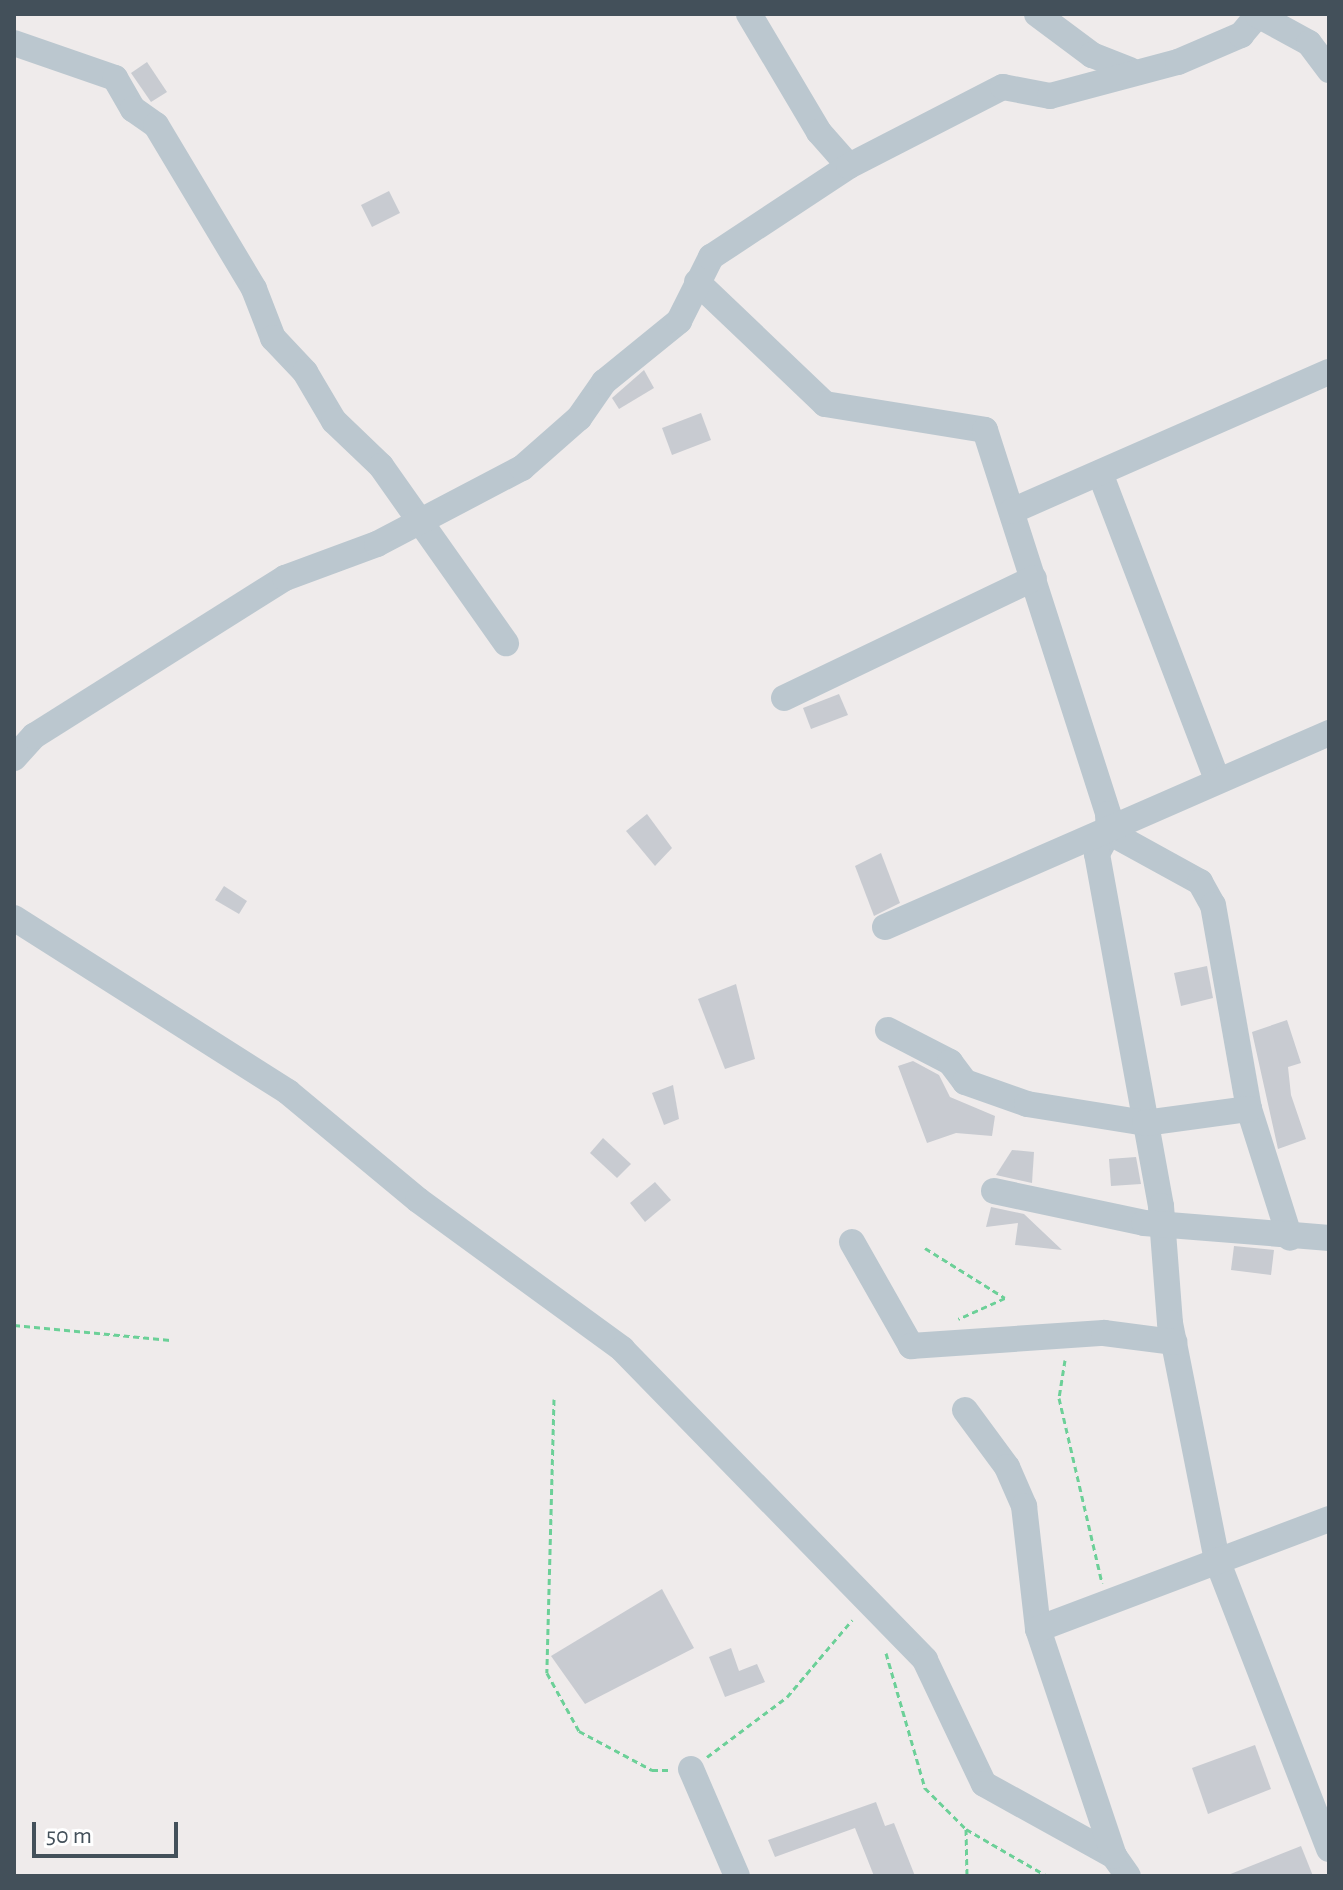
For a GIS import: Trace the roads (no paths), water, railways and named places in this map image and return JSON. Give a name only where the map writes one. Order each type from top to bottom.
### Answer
[{"type":"street","points":[[749,14],[819,132],[849,166]]},
{"type":"street","points":[[1037,14],[1092,55],[1130,70]]},
{"type":"street","points":[[14,758],[34,736],[285,578],[421,524],[522,468],[579,418],[604,382],[679,321],[711,257],[849,166],[1003,87],[1050,96],[1130,70],[1178,62],[1241,35],[1259,14],[1309,43],[1329,70]]},
{"type":"street","points":[[14,43],[115,78],[133,109],[156,125],[254,289],[273,338],[421,524],[506,643]]},
{"type":"street","points":[[697,282],[825,404],[985,430],[1034,578],[1109,832],[1200,882],[1213,905],[1249,1109],[1290,1238]]},
{"type":"street","points":[[1012,511],[1329,372]]},
{"type":"street","points":[[1100,473],[1217,780]]},
{"type":"street","points":[[784,698],[1034,578]]},
{"type":"street","points":[[885,927],[1109,832],[1217,780],[1329,733]]},
{"type":"street","points":[[1109,832],[1097,854],[1164,1226],[1174,1342],[1217,1560],[1329,1849]]},
{"type":"street","points":[[14,918],[288,1092],[418,1200],[622,1349],[870,1599],[925,1660],[984,1784],[1121,1866]]},
{"type":"street","points":[[888,1030],[950,1062],[965,1082],[1027,1104],[1145,1123],[1249,1109]]},
{"type":"street","points":[[994,1191],[1164,1226],[1290,1238],[1329,1238]]},
{"type":"street","points":[[852,1242],[911,1346],[1064,1339],[1104,1333],[1127,1341],[1174,1342]]},
{"type":"street","points":[[965,1410],[1007,1467],[1024,1506],[1038,1629],[1121,1866]]},
{"type":"street","points":[[1038,1629],[1329,1519]]},
{"type":"street","points":[[691,1769],[737,1876]]}]
